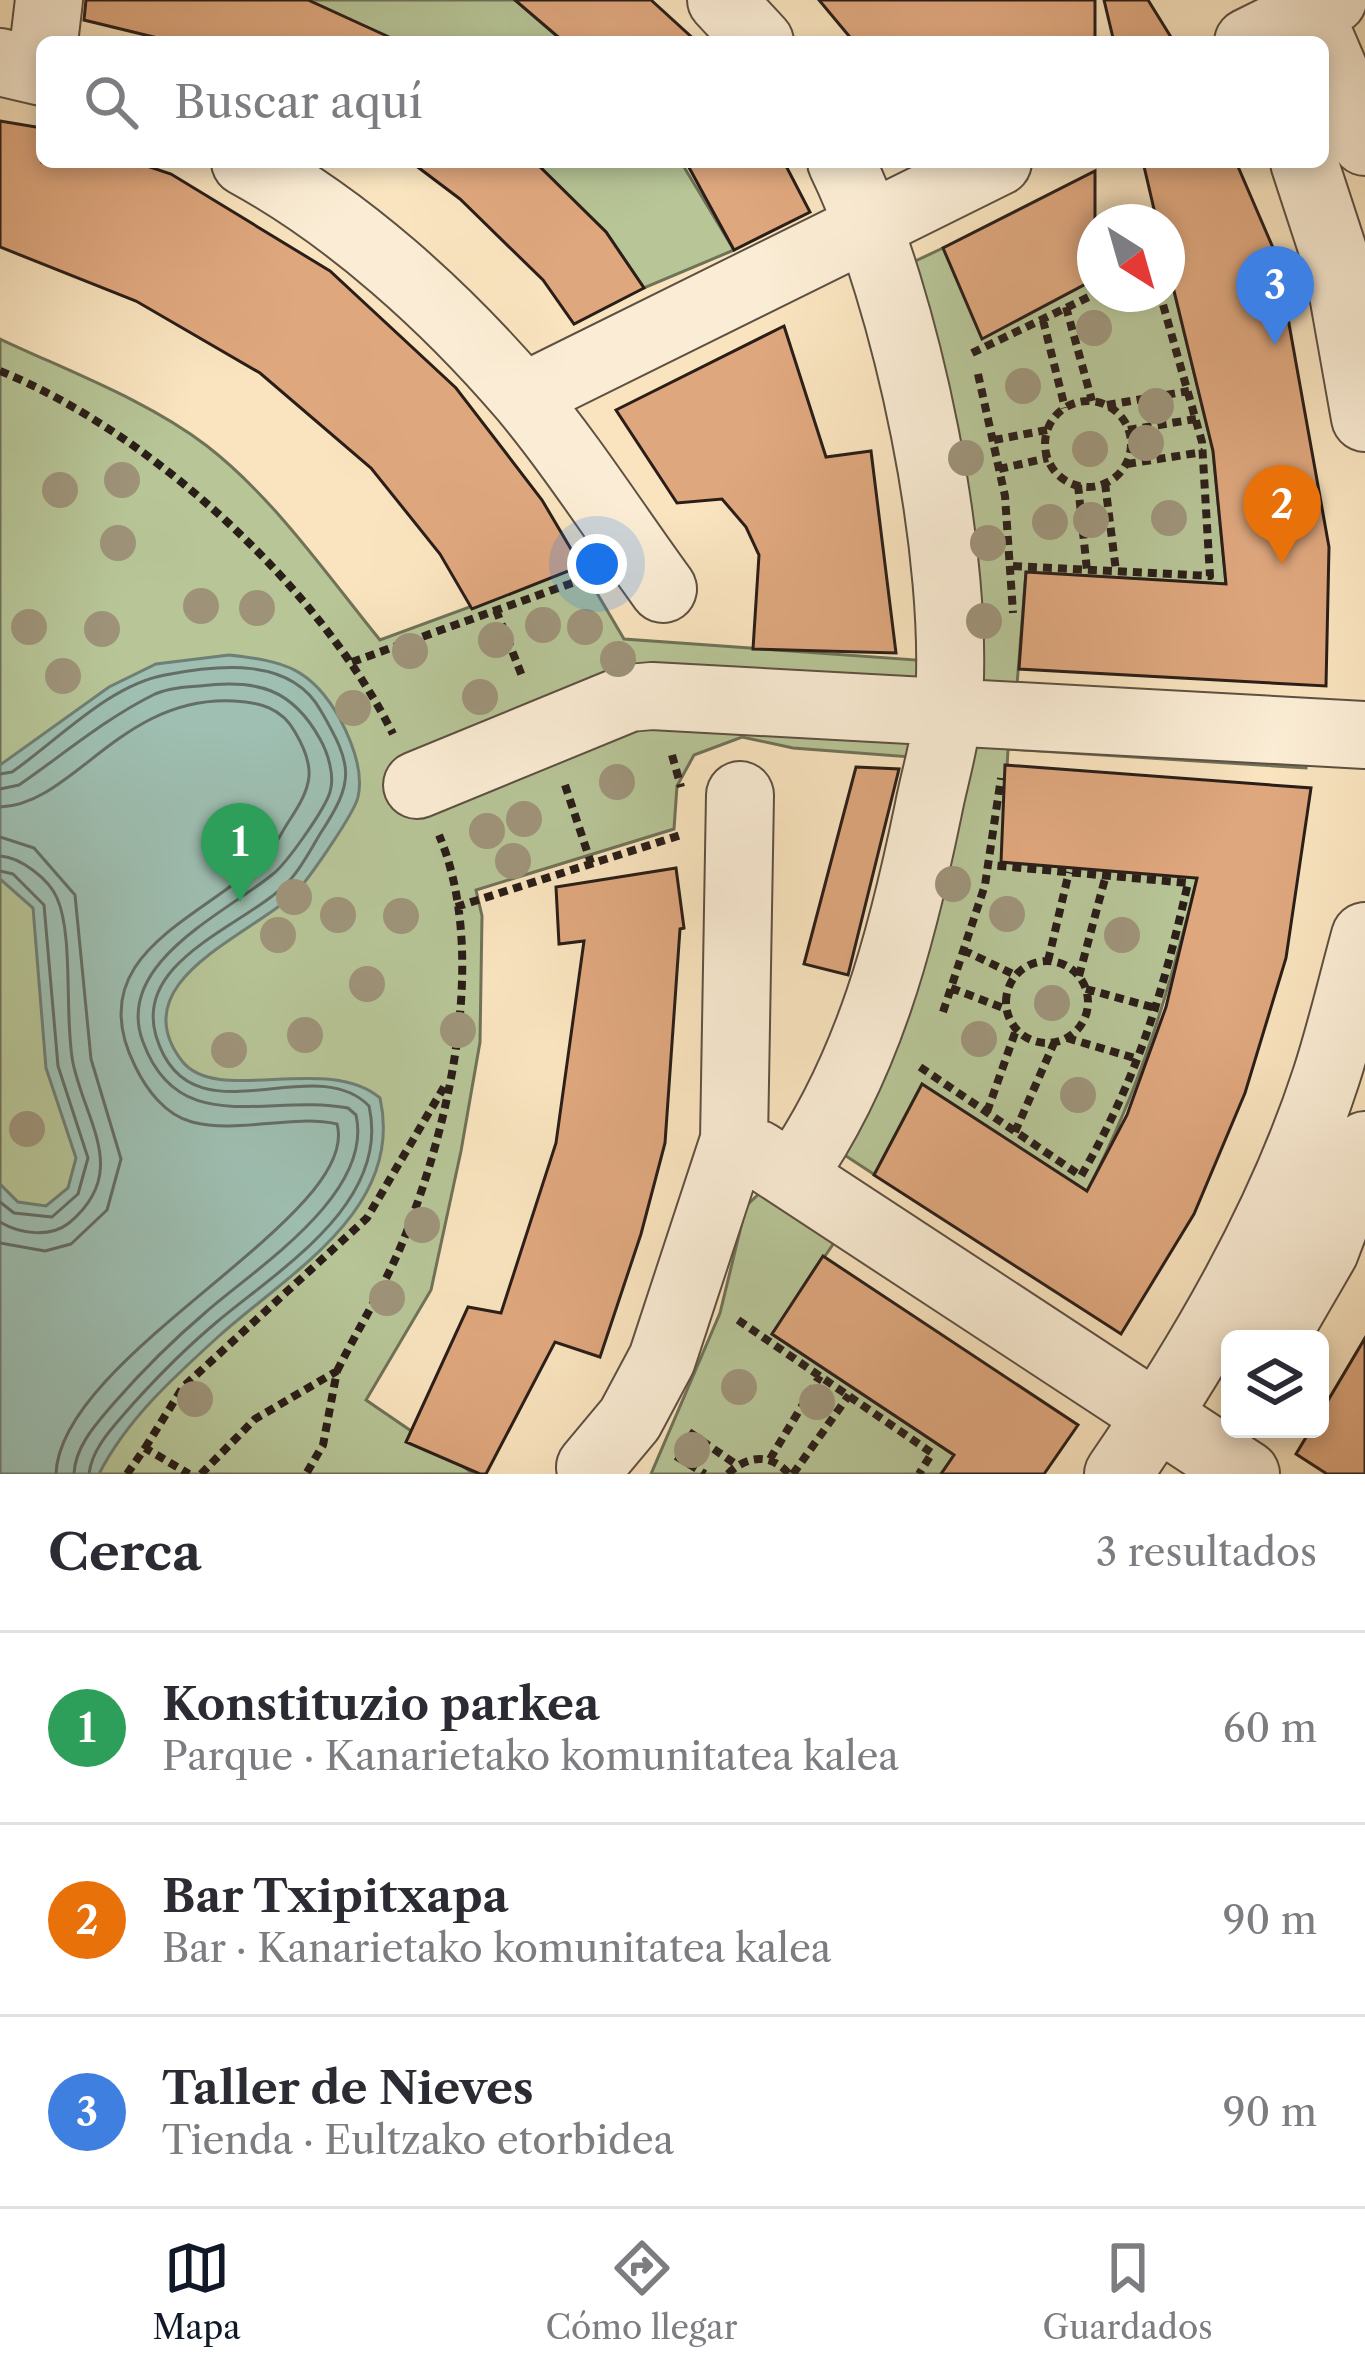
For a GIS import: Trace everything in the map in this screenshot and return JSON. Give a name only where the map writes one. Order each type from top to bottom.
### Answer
[{"type":"street","points":[[45,36],[49,0]]},
{"type":"street","points":[[721,0],[754,36]]},
{"type":"street","points":[[1221,0],[1244,36]]},
{"type":"street","points":[[1259,36],[1316,4],[1327,36]]},
{"type":"street","points":[[1329,41],[1365,142]]},
{"type":"street","points":[[0,62],[36,70]]},
{"type":"street","points":[[255,168],[290,187],[409,281],[523,397],[663,589]]},
{"type":"street","points":[[792,1176],[819,1138],[856,1061],[909,903],[948,712],[945,594],[928,458],[900,322],[871,224],[844,168]]},
{"type":"street","points":[[523,397],[986,168]]},
{"type":"street","points":[[1306,168],[1338,266],[1365,418]]},
{"type":"street","points":[[418,785],[629,698],[1365,736]]},
{"type":"street","points":[[590,1467],[630,1419],[662,1359],[734,1140],[740,795]]},
{"type":"street","points":[[1208,1446],[1262,1232],[1325,1079],[1365,936]]},
{"type":"street","points":[[734,1140],[1208,1446]]},
{"type":"street","points":[[1279,1330],[1325,1251],[1365,1145]]},
{"type":"street","points":[[1118,1474],[1208,1446]]},
{"type":"path","points":[[972,353],[1077,303]]},
{"type":"path","points":[[1066,308],[1092,401]]},
{"type":"path","points":[[1013,566],[1210,576],[1203,452],[1165,312]]},
{"type":"path","points":[[1043,320],[1065,408]]},
{"type":"path","points":[[0,371],[41,388],[168,472],[284,580],[352,662],[418,785],[443,845],[456,907],[462,994],[454,1070],[407,1231],[338,1371],[322,1445],[306,1474]]},
{"type":"path","points":[[994,440],[1047,430],[1065,408],[1092,401],[1106,405],[1189,391]]},
{"type":"path","points":[[1106,405],[1128,430],[1126,464]]},
{"type":"path","points":[[1128,430],[1196,419]]},
{"type":"path","points":[[1047,430],[1048,458],[1065,480],[1078,485],[1105,483],[1126,464],[1203,452]]},
{"type":"path","points":[[999,469],[1048,458]]},
{"type":"path","points":[[1105,483],[1116,571]]},
{"type":"path","points":[[1078,485],[1087,570]]},
{"type":"path","points":[[352,662],[593,575]]},
{"type":"path","points":[[496,610],[522,676]]},
{"type":"path","points":[[565,784],[591,863]]},
{"type":"path","points":[[456,907],[683,834]]},
{"type":"path","points":[[920,1067],[1081,1176],[1118,1112],[1159,1009],[1188,883],[988,865]]},
{"type":"path","points":[[1048,961],[1069,872]]},
{"type":"path","points":[[1079,976],[1106,875]]},
{"type":"path","points":[[965,952],[1016,975],[1048,961],[1079,976],[1086,989],[1086,1017],[1067,1038],[1054,1043],[1028,1039],[1016,1030],[1006,1009],[1016,975]]},
{"type":"path","points":[[952,988],[1006,1009]]},
{"type":"path","points":[[1086,989],[1159,1009]]},
{"type":"path","points":[[986,1112],[1016,1030]]},
{"type":"path","points":[[1067,1038],[1138,1059]]},
{"type":"path","points":[[1015,1132],[1054,1043]]},
{"type":"path","points":[[127,1474],[183,1387],[367,1218],[454,1070]]},
{"type":"path","points":[[727,1312],[932,1453],[919,1474]]},
{"type":"path","points":[[201,1474],[255,1419],[338,1371]]},
{"type":"path","points":[[770,1459],[820,1376]]},
{"type":"path","points":[[728,1474],[737,1465],[770,1459],[791,1474],[849,1395]]},
{"type":"path","points":[[684,1429],[737,1465]]},
{"type":"path","points":[[145,1448],[189,1474]]},
{"type":"path","points":[[669,1452],[705,1474]]},
{"type":"green space","points":[[308,0],[515,0],[557,36],[376,36]]},
{"type":"green space","points":[[541,168],[685,168],[734,250],[644,288],[606,232]]},
{"type":"green space","points":[[943,248],[1077,275],[1077,312],[1179,312],[1213,451],[1226,584],[1026,572],[1016,697],[1310,712],[1306,768],[1008,749],[1002,862],[1197,878],[1152,1038],[1087,1191],[875,1175],[817,1137],[873,983],[925,758],[793,748],[742,737],[694,755],[677,786],[674,829],[476,890],[482,916],[480,1042],[461,1151],[431,1290],[366,1400],[474,1474],[0,1474],[0,339],[133,400],[207,446],[277,513],[380,640],[581,566],[624,639],[929,661],[931,602],[860,287]]},
{"type":"green space","points":[[765,1188],[838,1237],[772,1334],[954,1455],[941,1474],[651,1474],[720,1313],[746,1206]]},
{"type":"water","points":[[229,655],[281,664],[319,688],[352,746],[358,766],[358,797],[299,889],[201,961],[180,982],[168,1006],[167,1032],[182,1061],[198,1074],[246,1081],[332,1080],[358,1085],[380,1098],[383,1138],[375,1173],[359,1205],[335,1235],[169,1383],[123,1435],[99,1474],[0,1474],[0,1184],[18,1202],[46,1206],[68,1188],[76,1158],[46,1068],[33,908],[0,879],[0,765],[109,687],[156,664]]},
{"type":"building","points":[[86,0],[308,0],[387,36],[149,36],[84,20]]},
{"type":"building","points":[[515,0],[651,0],[690,36],[557,36]]},
{"type":"building","points":[[819,0],[1095,0],[1095,36],[849,36]]},
{"type":"building","points":[[1104,0],[1148,0],[1170,36],[1113,36]]},
{"type":"building","points":[[0,121],[36,127],[36,168],[153,168],[171,174],[330,271],[456,388],[542,500],[581,566],[472,609],[440,554],[371,468],[260,373],[136,301],[0,247]]},
{"type":"building","points":[[419,168],[541,168],[606,232],[644,288],[574,324],[543,280],[460,199]]},
{"type":"building","points":[[689,168],[787,168],[810,212],[734,250]]},
{"type":"building","points":[[1144,168],[1239,168],[1277,257],[1329,547],[1326,686],[1019,669],[1026,572],[1226,584],[1213,451],[1179,312],[1185,312],[1185,204],[1153,204]]},
{"type":"building","points":[[1095,171],[1095,204],[1077,204],[1077,289],[982,339],[943,248]]},
{"type":"building","points":[[784,326],[826,457],[871,451],[896,653],[753,649],[759,555],[746,527],[722,499],[677,503],[616,410]]},
{"type":"building","points":[[1005,765],[1311,788],[1286,958],[1245,1093],[1194,1214],[1121,1334],[874,1175],[922,1084],[1087,1191],[1127,1115],[1166,1007],[1197,878],[1001,862]]},
{"type":"building","points":[[856,767],[899,769],[848,975],[804,964]]},
{"type":"building","points":[[676,868],[684,928],[680,929],[665,1143],[641,1234],[600,1357],[555,1342],[486,1474],[480,1474],[406,1442],[468,1307],[501,1313],[556,1143],[584,941],[559,944],[556,887]]},
{"type":"building","points":[[823,1256],[1078,1425],[1044,1474],[941,1474],[954,1455],[772,1334]]},
{"type":"building","points":[[1365,1338],[1365,1474],[1327,1474],[1296,1454],[1306,1438],[1329,1438],[1329,1399]]},
{"type":"place","name":"Taller de Nieves","points":[[1275,345]]},
{"type":"place","name":"Bar Txipitxapa","points":[[1282,564]]},
{"type":"place","name":"Konstituzio parkea","points":[[240,902]]}]
